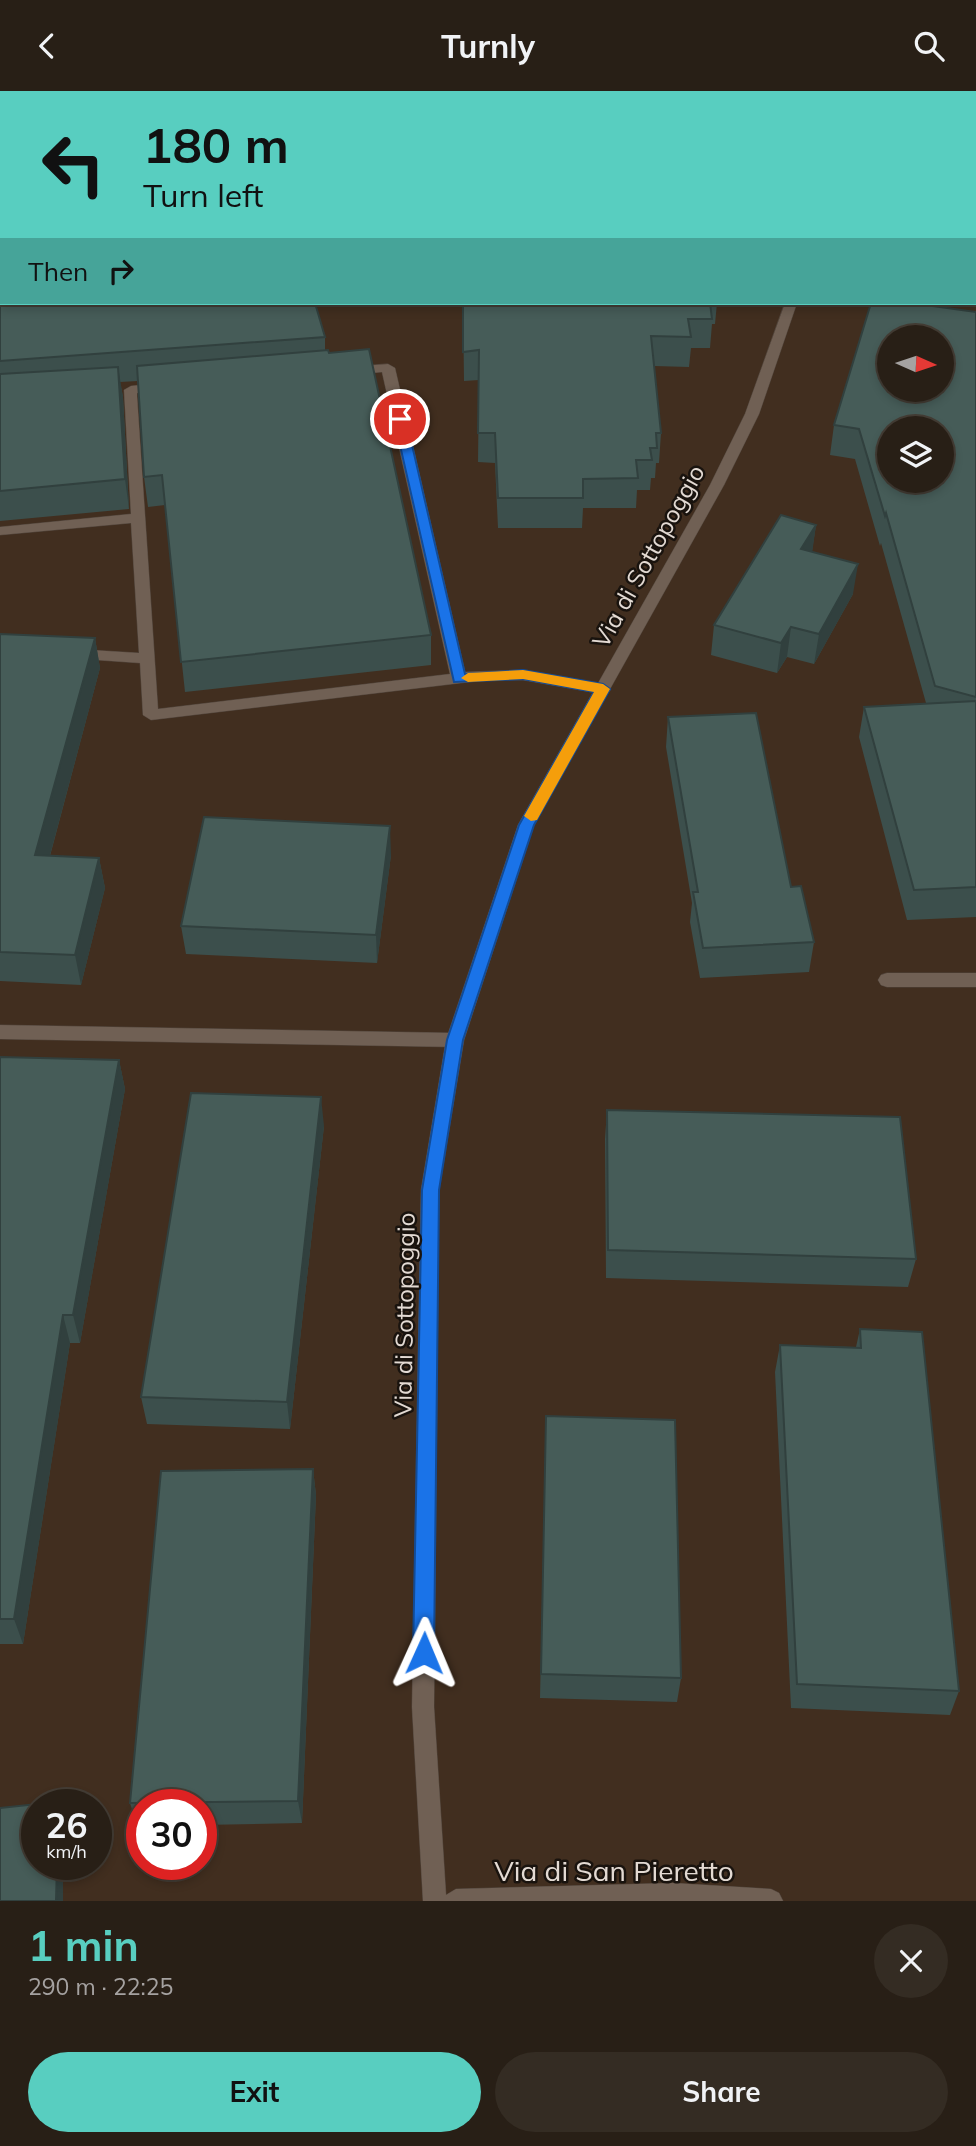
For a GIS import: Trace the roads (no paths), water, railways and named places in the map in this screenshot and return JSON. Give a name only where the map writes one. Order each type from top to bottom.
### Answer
[{"type":"street","name":"Via di Sottopoggio","points":[[435,1901],[423,1707],[430,1190],[455,1040],[526,825],[717,485],[752,414],[790,305]]},
{"type":"street","points":[[334,372],[388,368],[459,679]]},
{"type":"street","points":[[172,386],[125,390],[138,519],[151,715],[459,679],[523,675],[603,689]]},
{"type":"street","points":[[0,531],[138,519]]},
{"type":"street","points":[[53,653],[147,658]]},
{"type":"street","points":[[887,980],[976,980]]},
{"type":"street","points":[[0,1032],[455,1040]]},
{"type":"street","name":"Via di San Pieretto","points":[[456,1901],[673,1895],[771,1901]]}]
